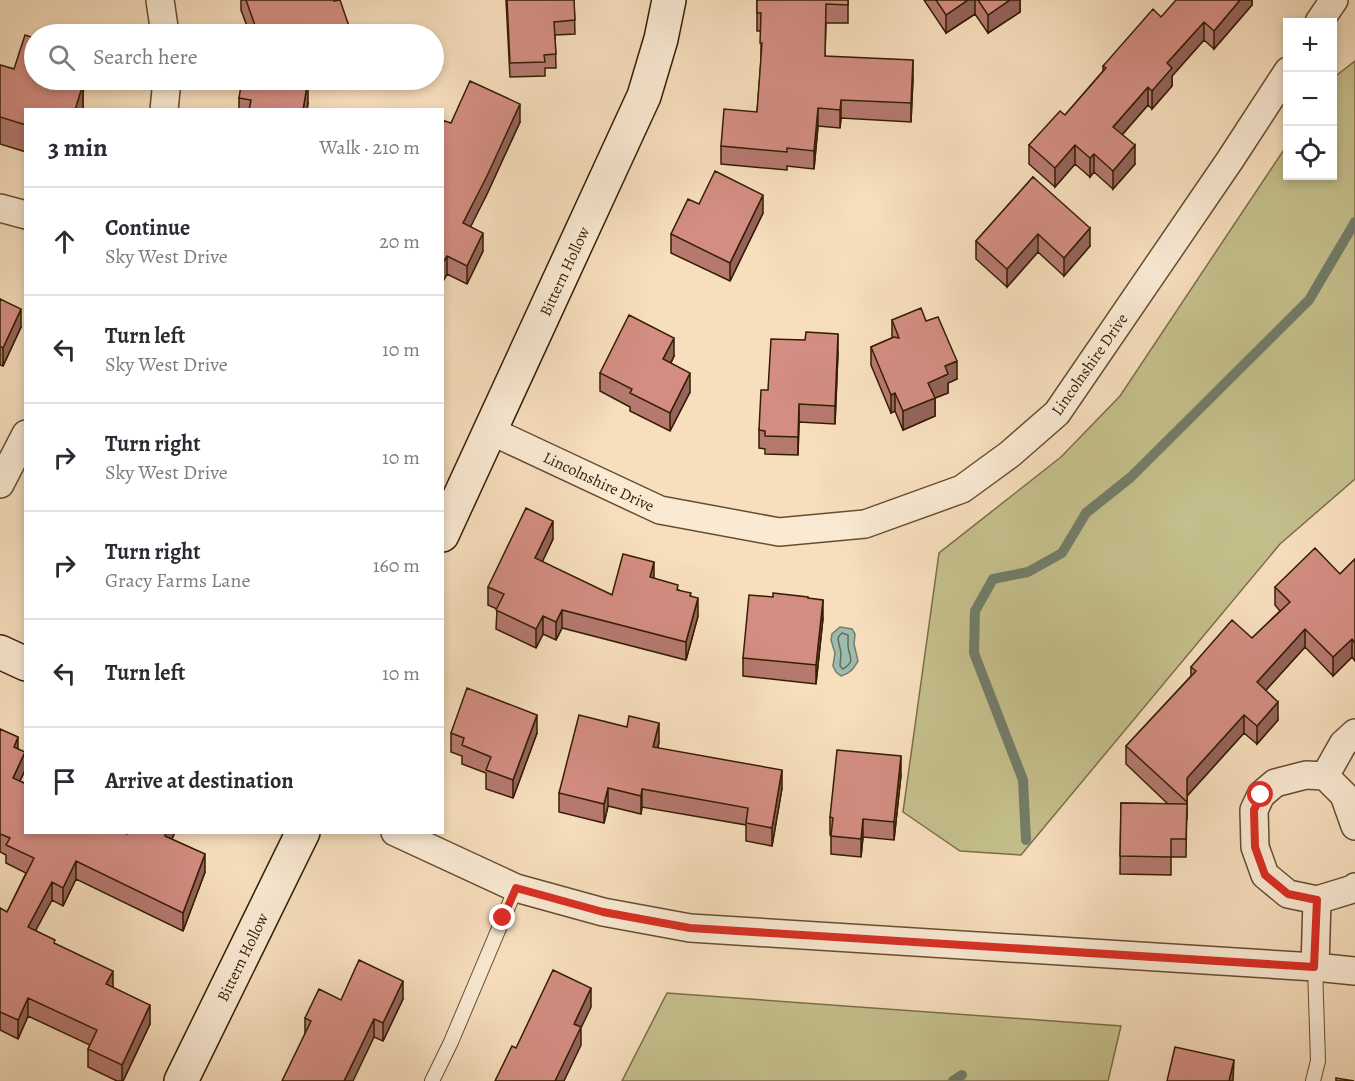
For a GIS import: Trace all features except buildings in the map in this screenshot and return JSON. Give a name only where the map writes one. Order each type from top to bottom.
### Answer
[{"type":"street","points":[[160,0],[164,24]]},
{"type":"street","name":"Bittern Hollow","points":[[444,531],[644,96],[661,39],[669,0]]},
{"type":"street","points":[[1322,18],[1334,0]]},
{"type":"street","name":"Lincolnshire Drive","points":[[491,431],[660,510],[779,532],[865,524],[962,489],[1010,454],[1057,413],[1230,160],[1286,72]]},
{"type":"street","points":[[164,108],[166,90]]},
{"type":"street","points":[[0,208],[24,214]]},
{"type":"street","points":[[0,484],[24,438]]},
{"type":"street","points":[[0,652],[24,663]]},
{"type":"street","points":[[1325,776],[1343,744],[1355,733]]},
{"type":"street","points":[[1355,826],[1344,795],[1325,776],[1306,775],[1275,783],[1261,795],[1254,810],[1255,847],[1265,875],[1288,894],[1317,900],[1355,887]]},
{"type":"street","name":"Bittern Hollow","points":[[181,1081],[302,834]]},
{"type":"street","points":[[399,834],[516,888],[603,912],[690,928],[1355,971]]},
{"type":"street","points":[[1314,967],[1317,900]]},
{"type":"lane","points":[[432,1081],[451,1042],[516,888]]},
{"type":"lane","points":[[1314,967],[1318,1060],[1314,1081]]},
{"type":"shaded area","points":[[1355,61],[1355,479],[1280,544],[1021,855],[960,851],[903,812],[939,553],[1061,457],[1120,396],[1283,151],[1283,180],[1337,180],[1337,75]]},
{"type":"shaded area","points":[[667,993],[1121,1026],[1108,1081],[622,1081]]},
{"type":"water","points":[[840,627],[852,629],[855,634],[854,644],[858,661],[847,674],[841,676],[833,666],[835,653],[831,640],[832,634]]},
{"type":"waterway","points":[[1026,840],[1023,780],[974,653],[975,611],[993,579],[1028,572],[1062,553],[1086,513],[1131,477],[1309,300],[1355,222]]},
{"type":"waterway","points":[[953,1081],[962,1075]]},
{"type":"route","points":[[503,918],[516,888],[603,912],[690,928],[1314,967],[1317,900],[1288,894],[1265,875],[1255,847],[1254,810],[1261,795]]}]
